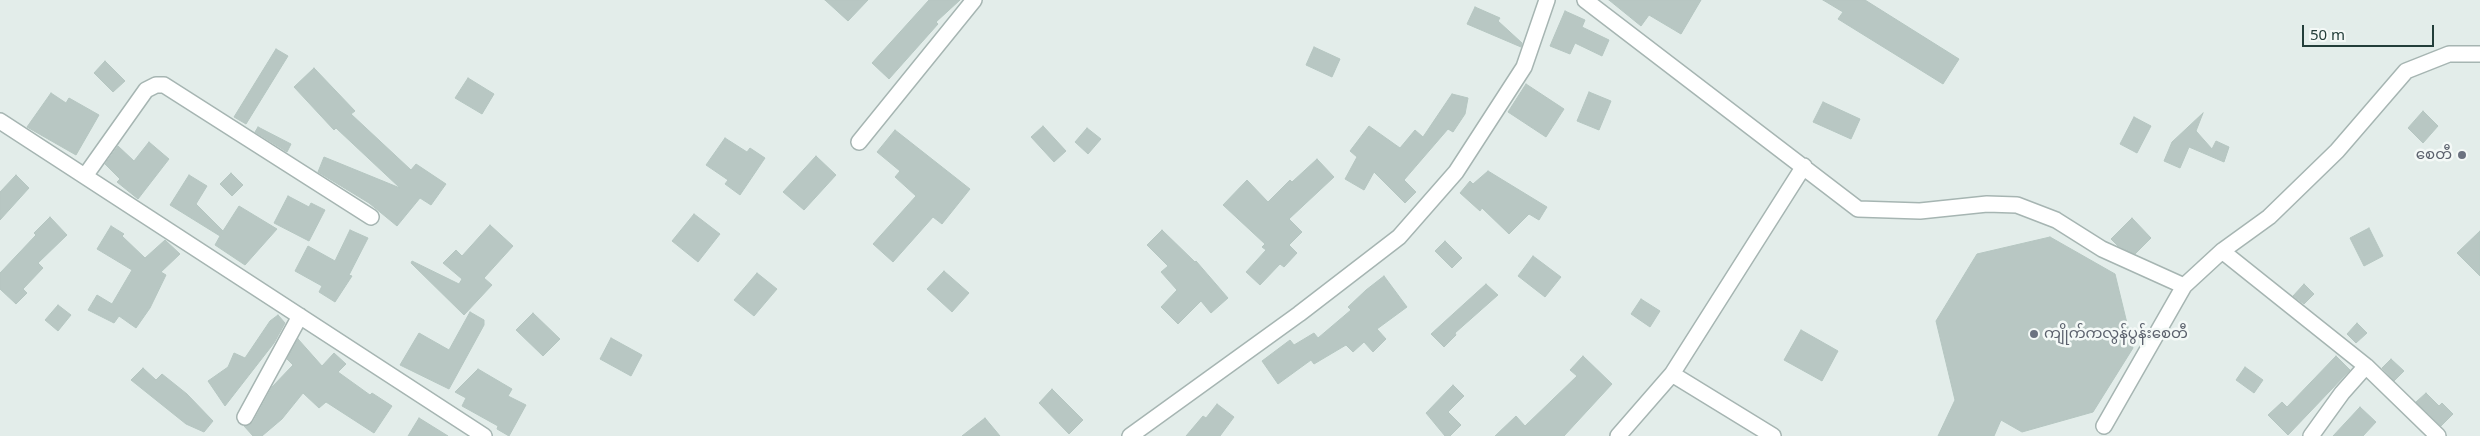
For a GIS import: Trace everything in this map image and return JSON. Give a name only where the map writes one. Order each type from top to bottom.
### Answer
[{"type":"street","points":[[859,142],[974,0]]},
{"type":"street","points":[[1130,436],[1299,314],[1399,237],[1456,172],[1524,67],[1547,0]]},
{"type":"street","points":[[1585,0],[1858,209],[1920,211],[1987,204],[2016,205],[2056,220],[2102,249],[2184,286]]},
{"type":"street","points":[[2104,426],[2184,286],[2222,251],[2269,217],[2330,158],[2406,71],[2448,54],[2480,54]]},
{"type":"street","points":[[85,176],[146,90],[156,85],[164,85],[371,217]]},
{"type":"street","points":[[0,120],[484,436]]},
{"type":"street","points":[[1618,436],[1672,374],[1804,166]]},
{"type":"street","points":[[2222,251],[2366,366],[2438,436]]},
{"type":"street","points":[[246,417],[300,316]]},
{"type":"street","points":[[2311,436],[2342,393],[2366,366]]},
{"type":"street","points":[[1672,374],[1773,436]]},
{"type":"building","points":[[825,0],[868,0],[848,21]]},
{"type":"building","points":[[929,0],[960,0],[936,22],[938,24],[889,79],[872,63]]},
{"type":"building","points":[[1609,0],[1701,0],[1681,34],[1649,15],[1641,26]]},
{"type":"building","points":[[1823,0],[1865,0],[1959,59],[1943,84],[1838,19],[1843,12]]},
{"type":"building","points":[[1475,7],[1500,18],[1498,21],[1522,43],[1521,47],[1467,24]]},
{"type":"building","points":[[1565,11],[1585,20],[1582,27],[1609,40],[1602,56],[1575,43],[1570,54],[1550,46]]},
{"type":"building","points":[[1314,47],[1340,59],[1332,77],[1306,65]]},
{"type":"building","points":[[276,49],[288,56],[246,124],[234,117]]},
{"type":"building","points":[[105,61],[125,81],[113,92],[94,73]]},
{"type":"building","points":[[314,68],[355,111],[351,114],[411,170],[416,164],[446,184],[431,205],[420,198],[397,226],[369,203],[318,172],[324,157],[400,188],[336,128],[334,130],[294,87]]},
{"type":"building","points":[[468,78],[494,94],[482,114],[455,98]]},
{"type":"building","points":[[1526,84],[1564,109],[1546,137],[1508,112]]},
{"type":"building","points":[[1589,92],[1611,101],[1599,130],[1577,121]]},
{"type":"building","points":[[51,93],[66,103],[69,98],[99,115],[76,155],[27,127]]},
{"type":"building","points":[[1452,94],[1468,98],[1465,114],[1453,132],[1448,129],[1404,180],[1416,192],[1405,203],[1374,172],[1364,190],[1345,179],[1357,157],[1350,151],[1369,126],[1400,148],[1415,130],[1423,137]]},
{"type":"building","points":[[1823,102],[1860,119],[1851,139],[1813,122]]},
{"type":"building","points":[[2423,111],[2438,126],[2423,143],[2408,128]]},
{"type":"building","points":[[2203,113],[2196,131],[2212,149],[2216,141],[2229,147],[2224,162],[2189,147],[2180,168],[2164,161],[2172,142]]},
{"type":"building","points":[[2134,117],[2151,126],[2137,153],[2120,144]]},
{"type":"building","points":[[1043,126],[1066,151],[1054,162],[1031,137]]},
{"type":"building","points":[[258,127],[291,144],[287,152],[255,132]]},
{"type":"building","points":[[1087,128],[1101,139],[1088,154],[1075,142]]},
{"type":"building","points":[[895,130],[970,189],[942,224],[933,217],[893,262],[873,244],[916,196],[895,177],[900,171],[877,152]]},
{"type":"building","points":[[725,138],[747,152],[750,148],[765,158],[740,195],[725,184],[728,180],[706,165]]},
{"type":"building","points":[[149,142],[169,159],[138,199],[117,182],[120,179],[105,164],[118,146],[134,161]]},
{"type":"building","points":[[816,156],[836,175],[804,210],[783,192]]},
{"type":"building","points":[[1317,159],[1334,177],[1289,219],[1302,232],[1289,245],[1297,253],[1284,267],[1280,264],[1260,285],[1246,272],[1266,250],[1262,247],[1265,244],[1223,205],[1247,180],[1268,202],[1290,180],[1292,182]]},
{"type":"building","points":[[1488,171],[1547,207],[1539,220],[1529,214],[1509,234],[1482,208],[1480,211],[1460,193],[1470,181],[1473,184]]},
{"type":"building","points":[[231,173],[243,185],[232,196],[220,184]]},
{"type":"building","points":[[16,175],[29,188],[0,220],[0,192]]},
{"type":"building","points":[[189,175],[207,186],[196,204],[223,231],[239,206],[277,229],[245,265],[215,245],[220,236],[170,205]]},
{"type":"building","points":[[288,196],[309,207],[311,203],[325,210],[309,241],[274,223]]},
{"type":"building","points":[[694,214],[720,234],[698,262],[672,241]]},
{"type":"building","points":[[50,217],[67,235],[38,263],[43,268],[23,289],[27,293],[16,304],[0,289],[0,273],[36,235],[34,233]]},
{"type":"building","points":[[2132,218],[2151,238],[2135,254],[2118,246],[2111,239]]},
{"type":"building","points":[[490,225],[513,246],[484,278],[492,285],[464,315],[411,263],[412,261],[459,284],[462,279],[443,263],[456,250],[462,256]]},
{"type":"building","points":[[111,226],[124,234],[122,236],[145,258],[165,240],[180,254],[161,272],[166,275],[150,308],[136,328],[119,316],[114,323],[88,310],[97,295],[112,304],[132,270],[97,249]]},
{"type":"building","points":[[2369,228],[2383,256],[2364,266],[2350,238]]},
{"type":"building","points":[[350,230],[368,238],[349,275],[352,276],[335,302],[319,292],[322,286],[295,271],[308,246],[335,261]]},
{"type":"building","points":[[1162,230],[1196,261],[1228,298],[1211,313],[1201,301],[1178,324],[1161,307],[1177,290],[1161,272],[1168,266],[1147,245]]},
{"type":"building","points":[[2480,231],[2480,276],[2457,253]]},
{"type":"building","name":"ကျိုက်ကလွန်ပွန်းစေတီ","points":[[2050,237],[2115,274],[2133,348],[2093,412],[2022,432],[2001,420],[1994,436],[1938,436],[1955,400],[1936,321],[1977,254]]},
{"type":"building","points":[[1445,241],[1462,258],[1452,268],[1435,251]]},
{"type":"building","points":[[1533,256],[1561,277],[1545,297],[1518,276]]},
{"type":"building","points":[[944,271],[969,293],[952,312],[927,289]]},
{"type":"building","points":[[757,273],[777,289],[754,316],[734,300]]},
{"type":"building","points":[[1384,276],[1407,307],[1377,329],[1386,339],[1373,352],[1364,342],[1353,352],[1346,345],[1314,364],[1311,360],[1278,384],[1262,361],[1290,340],[1294,345],[1314,333],[1318,338],[1351,310],[1348,307]]},
{"type":"building","points":[[1486,284],[1498,295],[1455,333],[1456,335],[1444,347],[1431,334]]},
{"type":"building","points":[[2304,284],[2314,294],[2304,304],[2293,296]]},
{"type":"building","points":[[1641,299],[1660,311],[1650,327],[1631,314]]},
{"type":"building","points":[[58,305],[71,315],[58,331],[45,320]]},
{"type":"building","points":[[470,312],[484,320],[484,325],[449,389],[400,365],[419,333],[449,350]]},
{"type":"building","points":[[533,313],[560,339],[543,356],[516,330]]},
{"type":"building","points":[[278,315],[285,323],[274,343],[225,406],[208,381],[228,367],[234,353],[245,358],[270,321]]},
{"type":"building","points":[[2357,323],[2367,333],[2356,343],[2347,334]]},
{"type":"building","points":[[1801,330],[1838,351],[1822,381],[1784,360]]},
{"type":"building","points":[[611,338],[642,355],[631,376],[600,359]]},
{"type":"building","points":[[298,339],[322,366],[334,353],[346,364],[338,372],[370,395],[372,393],[392,406],[374,433],[326,402],[319,408],[303,393],[282,419],[262,436],[253,436],[244,426],[253,422],[272,387],[293,365],[287,359]]},
{"type":"building","points":[[1583,356],[1612,384],[1564,436],[1495,436],[1516,416],[1525,426],[1577,376],[1570,370]]},
{"type":"building","points":[[2336,356],[2350,370],[2288,435],[2268,415],[2282,402],[2287,407]]},
{"type":"building","points":[[2391,359],[2404,371],[2394,381],[2382,368]]},
{"type":"building","points":[[2245,367],[2263,380],[2254,393],[2236,380]]},
{"type":"building","points":[[143,368],[156,380],[162,374],[187,394],[213,421],[204,432],[186,424],[131,380]]},
{"type":"building","points":[[478,369],[512,389],[508,396],[526,405],[509,436],[497,429],[498,426],[462,406],[466,398],[455,392]]},
{"type":"building","points":[[1453,385],[1464,396],[1448,412],[1461,425],[1450,436],[1445,436],[1426,413]]},
{"type":"building","points":[[1052,389],[1083,420],[1069,434],[1039,403]]},
{"type":"building","points":[[2426,393],[2439,406],[2442,403],[2453,414],[2441,426],[2416,402]]},
{"type":"building","points":[[1217,404],[1234,417],[1220,436],[1186,436],[1203,416],[1206,418]]},
{"type":"building","points":[[2360,407],[2376,422],[2363,436],[2333,436]]},
{"type":"building","points":[[419,418],[448,436],[408,436]]},
{"type":"building","points":[[985,418],[1000,436],[962,436]]},
{"type":"place","name":"စေတီ","points":[[2462,155]]},
{"type":"place","name":"ကျိုက်ကလွန်ပွန်းစေတီ","points":[[2034,334]]}]
